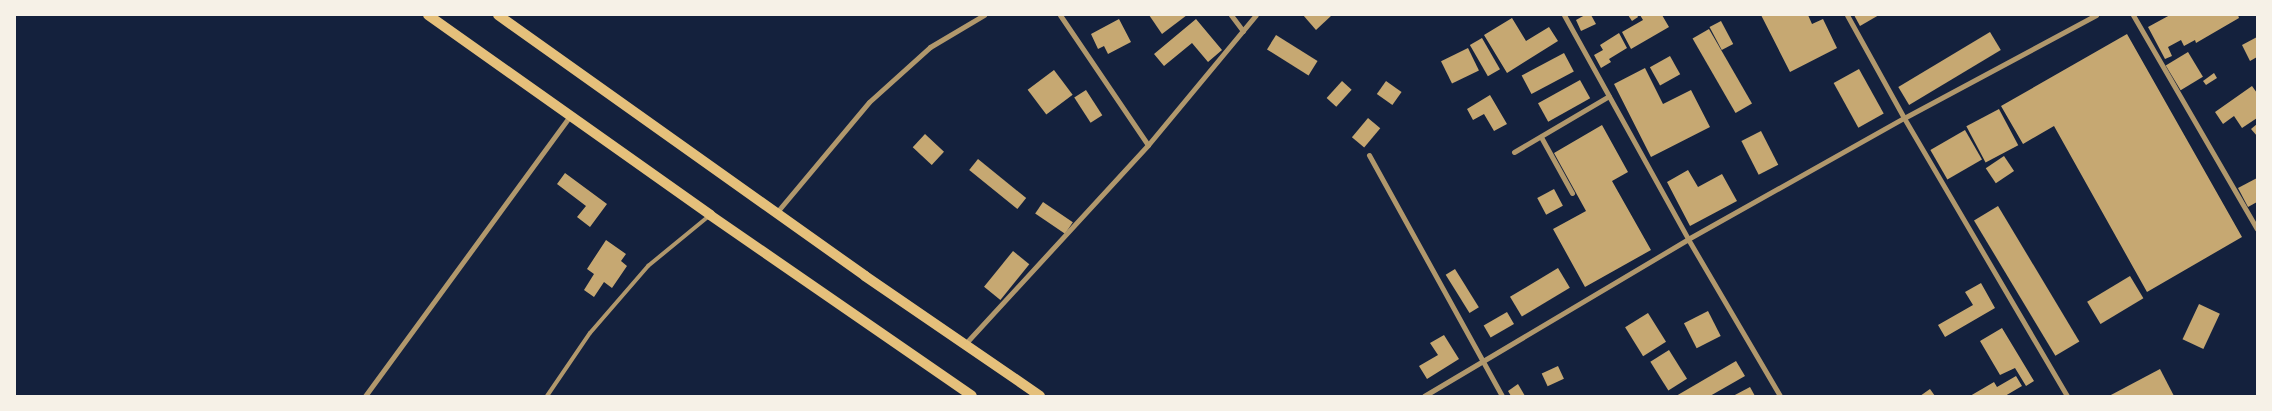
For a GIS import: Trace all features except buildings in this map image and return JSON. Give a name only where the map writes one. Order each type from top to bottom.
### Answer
[{"type":"main road","points":[[428,15],[710,215],[972,396]]},
{"type":"main road","points":[[498,15],[1040,396]]},
{"type":"street","points":[[777,212],[869,102],[930,47],[984,15]]},
{"type":"street","points":[[1060,15],[1148,145]]},
{"type":"street","points":[[1231,15],[1242,31]]},
{"type":"street","points":[[965,344],[1148,145],[1256,15]]},
{"type":"street","points":[[1564,15],[1688,240],[1780,396]]},
{"type":"street","points":[[1847,15],[1904,118],[2068,396]]},
{"type":"street","points":[[1424,396],[1483,363],[1688,240],[1904,118],[2096,15]]},
{"type":"street","points":[[2133,15],[2257,229]]},
{"type":"street","points":[[1514,152],[1609,96]]},
{"type":"street","points":[[365,396],[570,116]]},
{"type":"street","points":[[1542,137],[1572,193]]},
{"type":"street","points":[[1368,155],[1502,396]]},
{"type":"lane","points":[[547,396],[590,333],[648,266],[710,215]]}]
